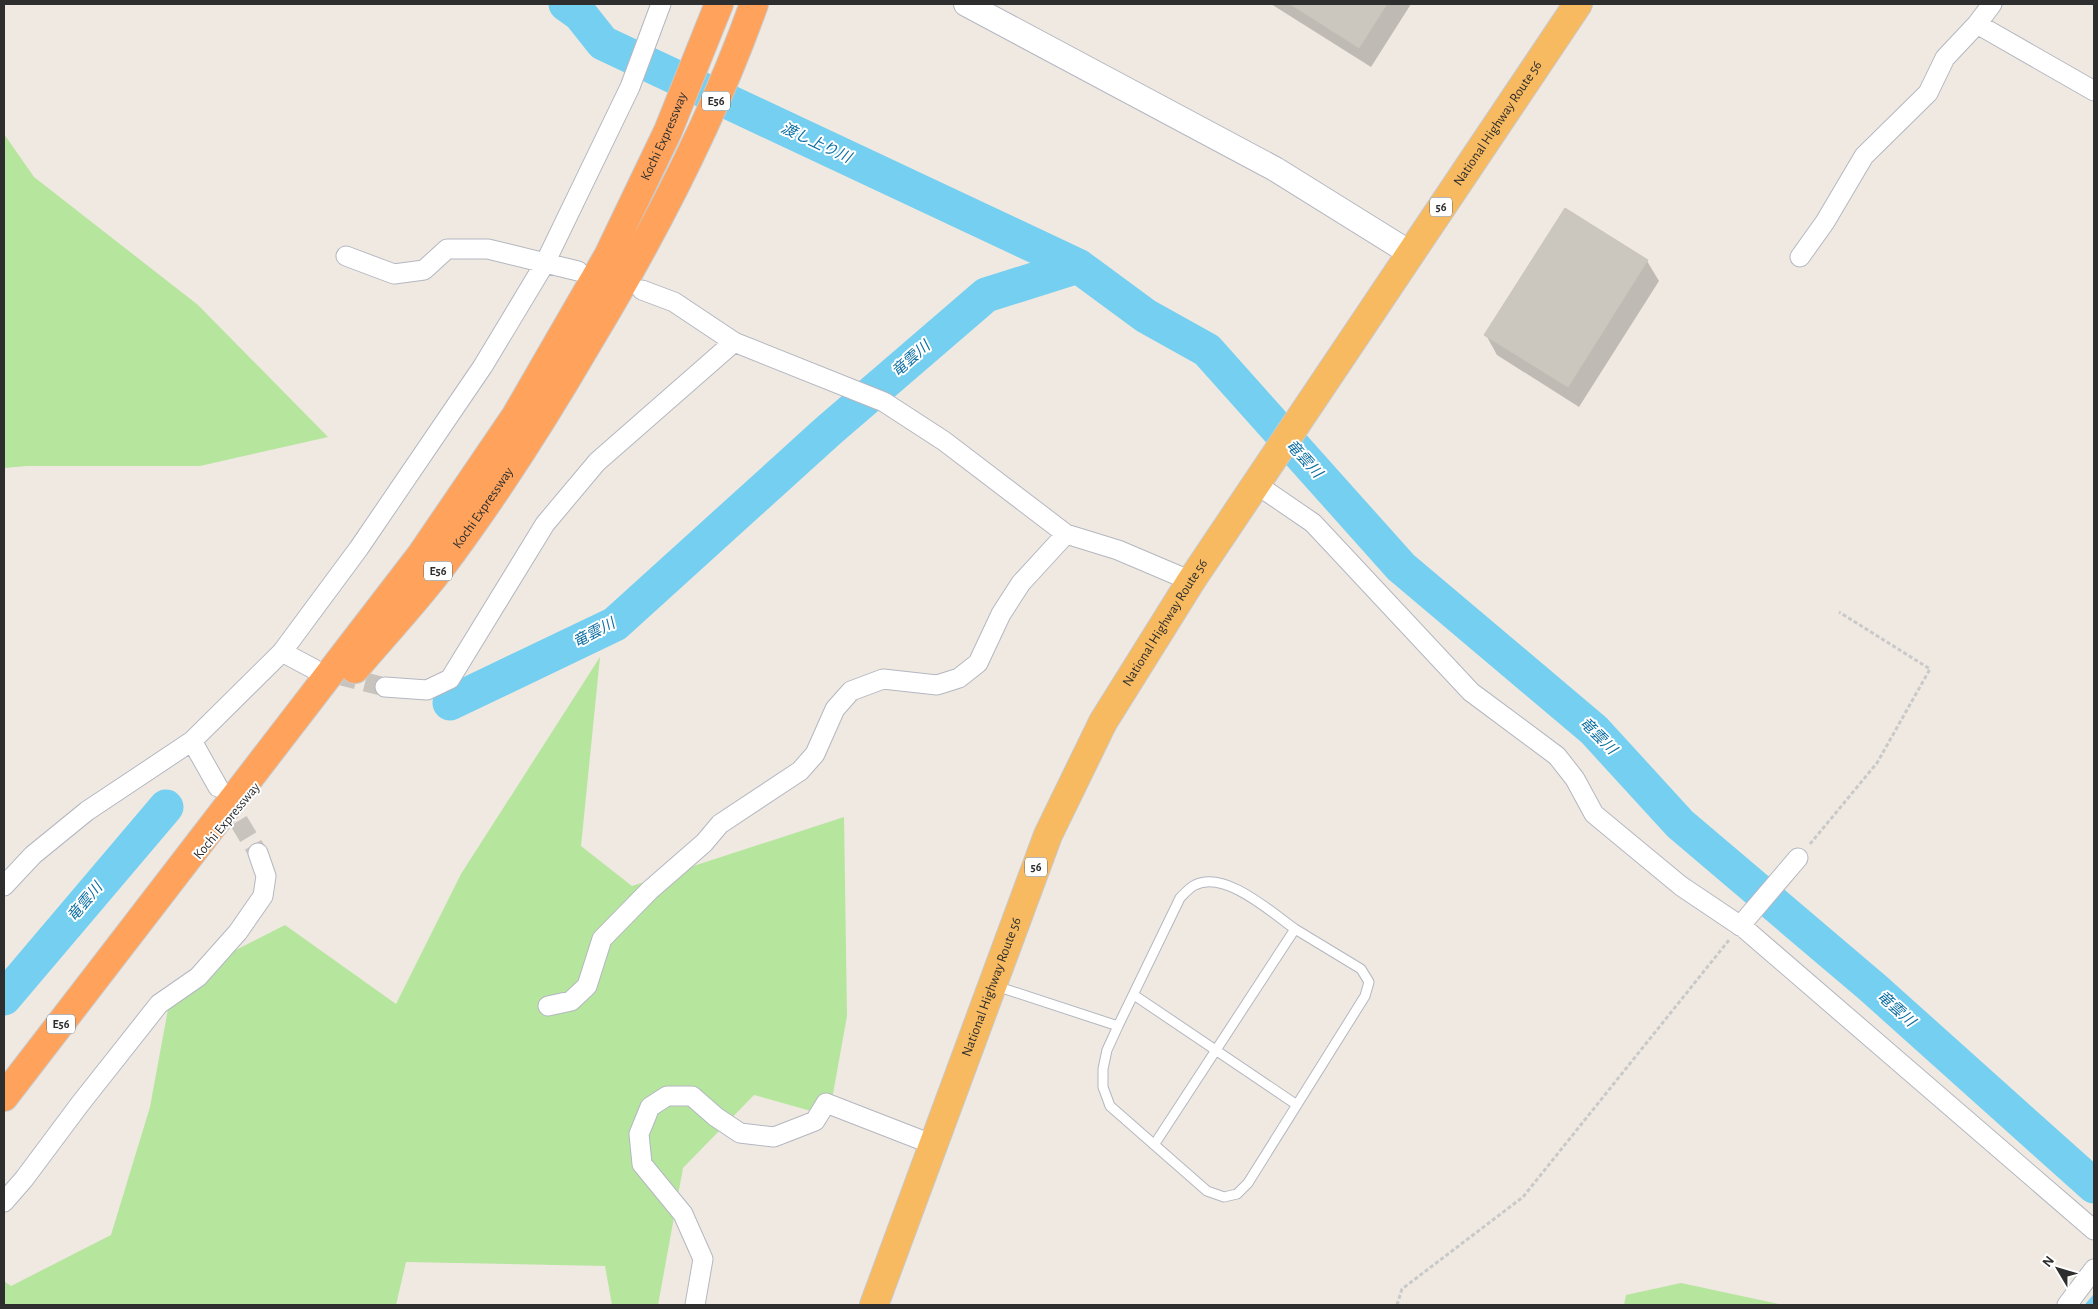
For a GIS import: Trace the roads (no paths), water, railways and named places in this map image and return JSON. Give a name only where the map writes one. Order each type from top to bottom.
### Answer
[{"type":"highway","name":"Kochi Expressway","points":[[4,1097],[421,554],[515,417],[608,256],[668,130],[719,4]]},
{"type":"highway","name":"Kochi Expressway","points":[[117,951],[438,571],[538,429],[632,270],[695,147],[736,54],[754,4]]},
{"type":"highway","name":"National Highway Route 56","points":[[874,1305],[1048,835],[1103,722],[1191,581],[1578,4]]},
{"type":"street","points":[[4,886],[32,855],[86,812],[192,741],[282,652],[359,548],[477,374],[545,263],[630,87],[661,4]]},
{"type":"street","points":[[966,4],[1275,169],[1410,253]]},
{"type":"street","points":[[1800,257],[1830,214],[1864,156],[1928,93],[1945,58],[1977,24],[1992,4]]},
{"type":"street","points":[[1977,24],[2094,91]]},
{"type":"street","points":[[346,256],[394,274],[424,270],[447,249],[488,249],[578,271]]},
{"type":"street","points":[[642,290],[674,302],[734,342],[884,402],[944,441],[1066,534],[1118,550],[1191,581]]},
{"type":"street","points":[[385,687],[427,690],[450,679],[545,524],[597,462],[734,342]]},
{"type":"street","points":[[1263,474],[1313,523],[1471,692],[1557,756],[1575,779],[1594,814],[1682,886],[1740,926],[2094,1230]]},
{"type":"street","points":[[548,1006],[571,1001],[587,986],[602,939],[650,890],[704,843],[720,824],[800,771],[815,754],[835,709],[851,691],[883,680],[937,685],[959,678],[978,663],[1001,614],[1021,584],[1066,534]]},
{"type":"street","points":[[282,652],[314,669]]},
{"type":"street","points":[[192,741],[218,787]]},
{"type":"street","points":[[4,1202],[24,1180],[80,1104],[159,1004],[198,977],[238,932],[263,896],[266,876],[258,852]]},
{"type":"street","points":[[1740,926],[1798,858]]},
{"type":"street","points":[[695,1305],[703,1259],[683,1214],[642,1164],[639,1134],[650,1107],[668,1096],[692,1096],[716,1117],[740,1133],[774,1137],[815,1121],[826,1103],[934,1144]]},
{"type":"street","points":[[2067,1305],[2094,1268]]},
{"type":"lane","points":[[1218,881],[1247,894],[1295,929],[1361,969],[1369,982],[1366,996],[1248,1183],[1237,1194],[1224,1197],[1207,1191],[1110,1106],[1102,1087],[1107,1050],[1134,994],[1180,898],[1195,885],[1218,881]]},
{"type":"lane","points":[[1154,1145],[1295,929]]},
{"type":"lane","points":[[993,986],[1118,1026]]},
{"type":"lane","points":[[1134,994],[1297,1105]]},
{"type":"waterway","name":"竜雲川","points":[[566,4],[580,14],[603,43],[1078,266],[1146,316],[1207,350],[1401,567],[1594,730],[1680,824],[1872,987],[2094,1186]]},
{"type":"waterway","name":"竜雲川","points":[[450,703],[615,624],[828,431],[986,295],[1078,266]]},
{"type":"waterway","name":"竜雲川","points":[[4,998],[166,807]]},
{"type":"waterway","points":[[2088,1305],[2094,1298]]},
{"type":"tunnel","points":[[338,675],[385,687]]},
{"type":"tunnel","points":[[224,797],[258,853]]},
{"type":"water label","name":"渡し上り川","points":[[816,143]]}]
